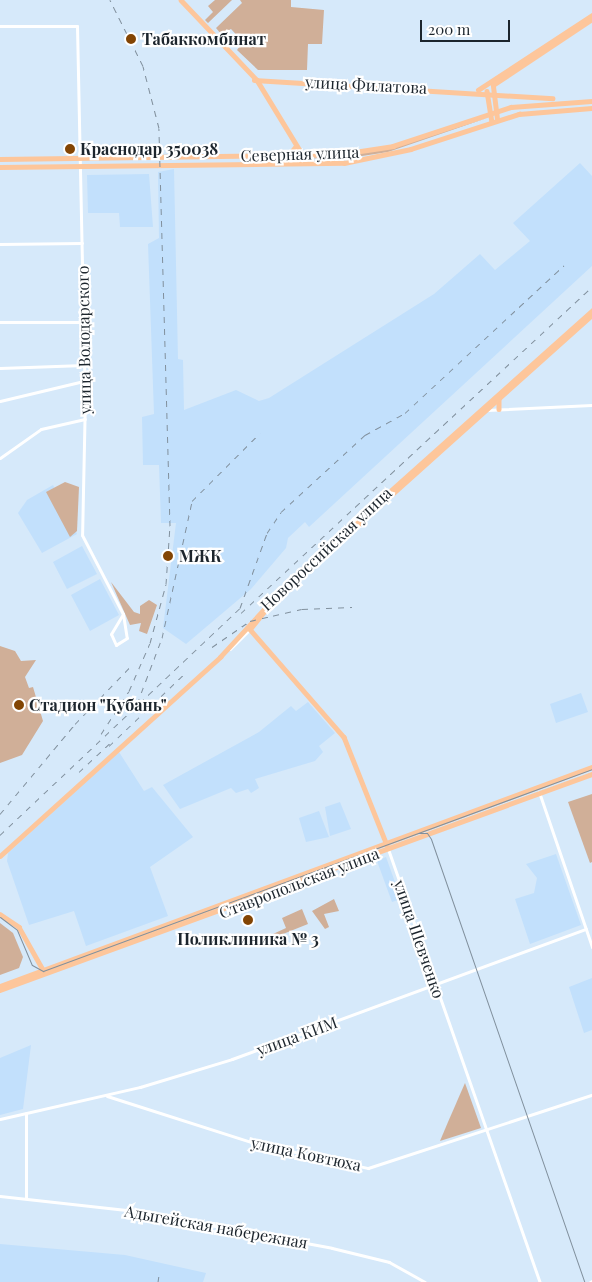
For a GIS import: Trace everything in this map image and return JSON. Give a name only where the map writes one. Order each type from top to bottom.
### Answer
[{"type":"main road","points":[[180,0],[263,88],[303,156],[303,163]]},
{"type":"main road","points":[[494,120],[495,111],[492,94],[496,84],[592,15]]},
{"type":"main road","points":[[478,90],[592,19]]},
{"type":"main road","points":[[257,81],[486,93],[571,100]]},
{"type":"main road","points":[[257,81],[303,156]]},
{"type":"main road","name":"улица Филатова","points":[[257,81],[478,90],[486,93]]},
{"type":"main road","points":[[263,88],[266,82]]},
{"type":"main road","points":[[491,82],[486,93],[489,113],[494,120]]},
{"type":"main road","name":"Северная улица","points":[[0,159],[303,156],[384,148],[495,111],[571,100],[592,100]]},
{"type":"main road","name":"Северная улица","points":[[0,167],[303,163],[381,157],[494,120],[549,109],[592,108]]},
{"type":"main road","points":[[287,156],[296,146]]},
{"type":"main road","name":"Новороссийская улица","points":[[1,856],[220,657],[273,601],[592,311]]},
{"type":"main road","name":"Новороссийская улица","points":[[483,409],[500,397],[592,315]]},
{"type":"main road","points":[[499,409],[500,397]]},
{"type":"main road","name":"улица Шевченко","points":[[248,627],[344,737],[388,849]]},
{"type":"main road","name":"Ставропольская улица","points":[[2,988],[42,968],[592,767]]},
{"type":"main road","name":"Ставропольская улица","points":[[2,988],[592,774]]},
{"type":"main road","points":[[0,914],[22,931],[32,957],[34,973]]},
{"type":"main road","points":[[32,957],[42,968]]},
{"type":"street","name":"улица Володарского","points":[[0,26],[77,26],[85,419],[82,535],[123,614],[126,630],[124,642],[112,642],[114,629]]},
{"type":"street","points":[[0,244],[82,243]]},
{"type":"street","points":[[0,322],[84,322]]},
{"type":"street","points":[[0,368],[84,365]]},
{"type":"street","points":[[0,401],[84,381]]},
{"type":"street","points":[[483,409],[592,405]]},
{"type":"street","points":[[0,458],[41,429],[85,419]]},
{"type":"street","points":[[123,614],[114,629],[126,630]]},
{"type":"street","points":[[537,786],[592,947]]},
{"type":"street","name":"улица Шевченко","points":[[388,849],[540,1282]]},
{"type":"street","name":"улица КИМ","points":[[0,1119],[106,1095],[232,1059],[586,929]]},
{"type":"street","name":"улица Ковтюха","points":[[106,1095],[254,1143],[361,1168],[487,1131],[592,1095]]},
{"type":"street","points":[[26,1113],[26,1197]]},
{"type":"street","name":"Адыгейская набережная","points":[[0,1196],[26,1197],[135,1211],[332,1248],[386,1261],[425,1282]]},
{"type":"shaded area","points":[[215,0],[232,0],[208,23],[205,20],[213,12],[208,6]]},
{"type":"shaded area","points":[[240,0],[291,0],[291,7],[324,10],[322,44],[308,44],[307,70],[258,70],[237,50],[243,42],[231,29],[221,34],[216,28],[242,3]]},
{"type":"shaded area","points":[[487,118],[388,152],[336,160],[311,158],[387,149]]},
{"type":"shaded area","points":[[580,163],[592,176],[592,266],[309,527],[305,522],[288,538],[286,548],[251,589],[186,644],[163,628],[176,523],[161,523],[159,465],[143,465],[142,417],[154,414],[148,244],[159,238],[158,172],[174,169],[178,359],[183,360],[184,410],[236,390],[259,401],[269,398],[434,294],[480,254],[495,270],[530,241],[513,223]]},
{"type":"shaded area","points":[[149,174],[153,227],[120,227],[119,213],[88,213],[87,175]]},
{"type":"shaded area","points":[[65,482],[79,487],[77,531],[70,537],[46,492]]},
{"type":"shaded area","points":[[53,485],[77,534],[42,553],[18,513],[27,500]]},
{"type":"shaded area","points":[[82,546],[97,574],[67,589],[53,562]]},
{"type":"shaded area","points":[[100,579],[119,615],[90,631],[71,595]]},
{"type":"shaded area","points":[[111,582],[134,612],[140,614],[140,606],[149,600],[157,605],[147,634],[139,631],[141,623],[130,625]]},
{"type":"shaded area","name":"Стадион \"Кубань\"","points":[[0,646],[15,651],[21,661],[36,660],[25,677],[29,688],[33,687],[43,721],[22,755],[0,763]]},
{"type":"shaded area","points":[[581,693],[588,712],[556,723],[550,704]]},
{"type":"shaded area","points":[[308,702],[335,733],[319,746],[323,752],[315,761],[255,779],[259,788],[251,793],[248,789],[236,793],[231,788],[180,809],[163,785],[259,732],[291,706],[296,711]]},
{"type":"shaded area","points":[[119,752],[144,791],[152,787],[193,837],[150,867],[168,916],[86,946],[74,911],[29,925],[7,861],[8,853]]},
{"type":"shaded area","points":[[592,794],[592,862],[590,863],[568,802]]},
{"type":"shaded area","points":[[340,802],[351,829],[330,836],[325,807]]},
{"type":"shaded area","points":[[319,811],[329,837],[306,842],[299,818]]},
{"type":"shaded area","points":[[556,854],[581,925],[530,944],[515,899],[534,893],[537,878],[526,864]]},
{"type":"shaded area","points":[[386,857],[401,899],[392,902],[377,861]]},
{"type":"shaded area","points":[[334,899],[339,911],[324,914],[329,927],[325,929],[312,911]]},
{"type":"shaded area","points":[[302,909],[308,924],[283,934],[287,943],[277,946],[273,934],[286,928],[282,918]]},
{"type":"shaded area","points":[[0,923],[13,933],[23,957],[19,968],[0,975]]},
{"type":"shaded area","points":[[592,978],[592,1030],[584,1033],[569,987]]},
{"type":"shaded area","points":[[31,1045],[23,1109],[0,1115],[0,1058]]},
{"type":"shaded area","points":[[465,1083],[481,1128],[440,1141],[448,1122]]},
{"type":"shaded area","points":[[0,1244],[125,1255],[206,1273],[203,1282],[0,1282]]},
{"type":"tram line","points":[[0,917],[17,930],[32,965],[43,971],[592,769]]},
{"type":"tram line","points":[[418,833],[427,833],[431,839],[584,1282]]},
{"type":"railway","points":[[101,734],[129,691],[150,643],[166,584],[170,526],[159,128],[143,66],[110,0]]},
{"type":"railway","points":[[0,835],[240,608],[267,533],[281,512],[365,435],[405,413],[564,265]]},
{"type":"railway","points":[[241,613],[592,287]]},
{"type":"railway","points":[[137,704],[162,638],[192,501],[260,433]]},
{"type":"railway","points":[[212,647],[250,621],[302,609],[352,607]]},
{"type":"railway","points":[[0,814],[75,724],[130,667]]},
{"type":"railway","points":[[109,746],[184,674]]},
{"type":"railway","points":[[79,772],[110,743]]},
{"type":"railway","points":[[158,1282],[159,1275]]},
{"type":"place","name":"Табаккомбинат","points":[[131,39]]},
{"type":"place","name":"Краснодар 350038","points":[[70,149]]},
{"type":"place","name":"МЖК","points":[[168,556]]},
{"type":"place","name":"Стадион \"Кубань\"","points":[[19,705]]},
{"type":"place","name":"Поликлиника № 3","points":[[248,920]]}]
